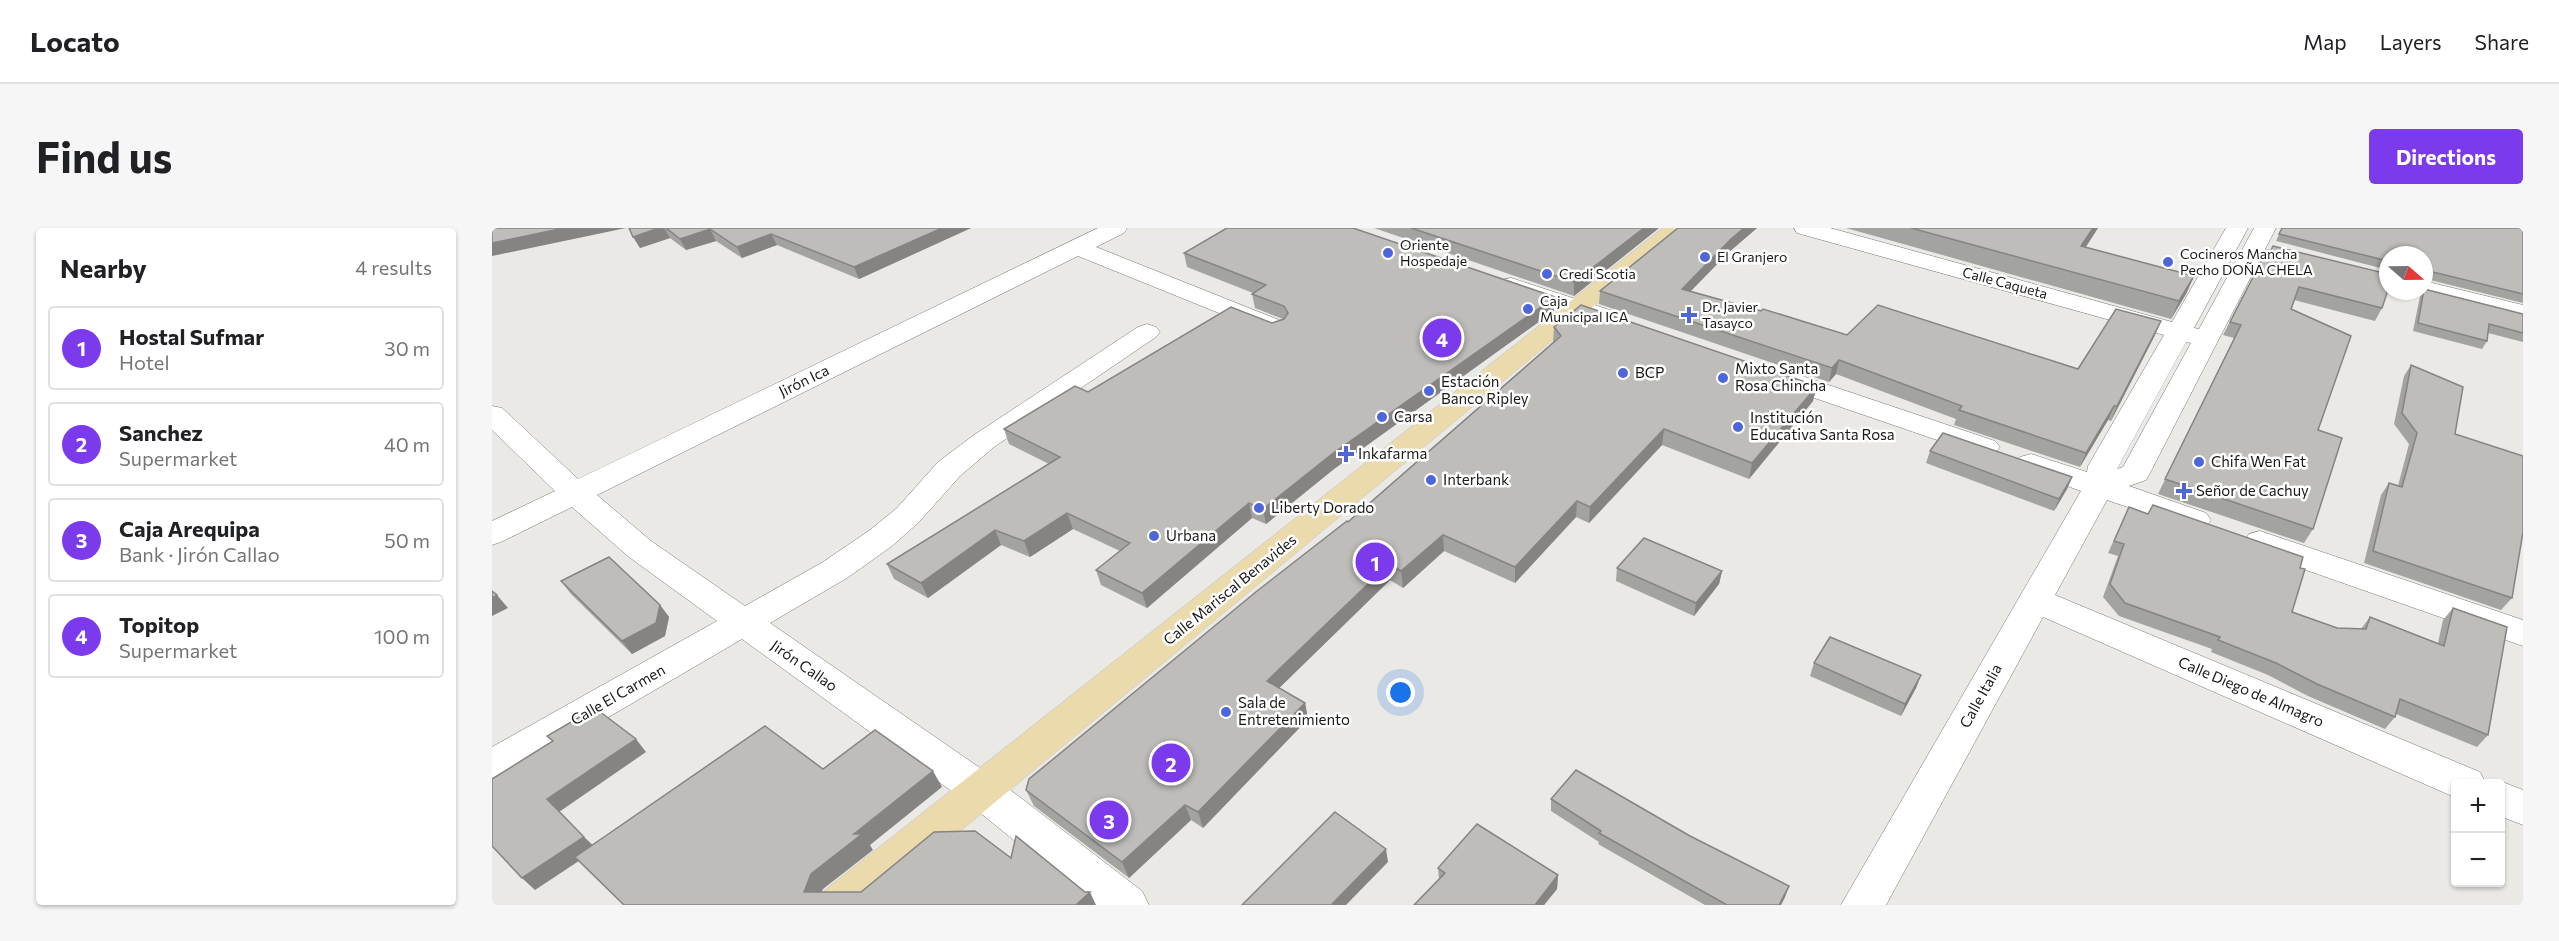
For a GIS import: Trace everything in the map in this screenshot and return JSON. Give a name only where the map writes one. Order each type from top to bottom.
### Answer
[{"type":"main road","name":"Calle Mariscal Benavides","points":[[839,905],[1677,228]]},
{"type":"street","name":"Jirón Ica","points":[[492,534],[1116,228]]},
{"type":"street","name":"Calle Caqueta","points":[[1805,228],[2205,339]]},
{"type":"street","name":"Calle Italia","points":[[1863,905],[2099,487],[2103,466],[2179,331],[2252,239]]},
{"type":"street","name":"Calle Italia","points":[[2099,487],[2135,473],[2205,339],[2252,239]]},
{"type":"street","points":[[1077,247],[1275,327]]},
{"type":"street","points":[[1490,277],[1636,327]]},
{"type":"street","points":[[2433,290],[2523,313]]},
{"type":"street","name":"Calle El Carmen","points":[[492,766],[835,570],[881,538],[915,507],[949,469],[984,441],[1147,332]]},
{"type":"street","points":[[1749,366],[2523,633]]},
{"type":"street","name":"Jirón Callao","points":[[492,414],[575,493],[640,549],[982,791],[1127,905]]},
{"type":"street","name":"Calle Diego de Almagro","points":[[2036,600],[2457,779]]},
{"type":"street","points":[[2505,800],[2523,808]]},
{"type":"building","points":[[492,228],[564,228],[492,243]]},
{"type":"building","points":[[629,228],[659,228],[633,237]]},
{"type":"building","points":[[666,228],[942,228],[854,267],[771,234],[737,247],[710,229],[680,239]]},
{"type":"building","points":[[1227,228],[1353,228],[1555,297],[1332,454],[1263,509],[1249,503],[1142,593],[1096,570],[1130,543],[1067,513],[1024,541],[995,530],[921,583],[887,564],[1060,457],[1004,429],[1075,386],[1088,392],[1231,307],[1272,323],[1284,319],[1288,313],[1284,306],[1252,294],[1266,285],[1184,253]]},
{"type":"building","points":[[1411,228],[1644,228],[1574,282]]},
{"type":"building","points":[[1678,228],[1744,228],[1682,289],[1761,311],[1763,309],[1847,335],[1878,305],[2078,369],[2116,309],[2161,321],[2117,406],[2114,406],[2086,453],[1959,410],[1962,406],[1839,360],[1832,368],[1600,291]]},
{"type":"building","points":[[1911,228],[2093,228],[2081,246],[2194,276],[2179,301]]},
{"type":"building","points":[[2282,228],[2523,228],[2523,294],[2433,272],[2433,246],[2379,246],[2379,259],[2279,234]]},
{"type":"building","points":[[2273,246],[2379,272],[2379,300],[2385,300],[2382,308],[2299,287],[2291,309],[2351,336],[2318,430],[2342,438],[2313,529],[2165,479],[2241,325],[2230,322],[2267,250],[2271,250]]},
{"type":"building","points":[[2433,291],[2523,314],[2523,333],[2489,324],[2487,341],[2418,323],[2422,300],[2433,300]]},
{"type":"building","points":[[1581,305],[1817,386],[1752,463],[1664,429],[1590,507],[1577,501],[1515,567],[1443,535],[1401,571],[1389,564],[1267,681],[1305,703],[1198,812],[1185,805],[1122,862],[1026,790],[1029,779],[1257,591],[1348,522],[1561,336],[1554,327]]},
{"type":"building","points":[[2411,365],[2463,387],[2455,434],[2523,456],[2523,532],[2512,598],[2373,551],[2389,483],[2402,487],[2417,433],[2402,413]]},
{"type":"building","points":[[1943,433],[2072,477],[2059,499],[1930,451]]},
{"type":"building","points":[[2153,505],[2303,557],[2300,568],[2305,569],[2292,612],[2337,628],[2366,629],[2370,617],[2444,646],[2453,608],[2507,627],[2488,735],[2400,699],[2395,717],[2317,684],[2276,663],[2218,640],[2220,637],[2125,603],[2110,584],[2124,544],[2114,541],[2129,507],[2148,514]]},
{"type":"building","points":[[1644,538],[1722,571],[1696,603],[1617,568]]},
{"type":"building","points":[[609,557],[660,605],[656,623],[622,641],[561,581]]},
{"type":"building","points":[[1830,637],[1921,675],[1905,704],[1814,663]]},
{"type":"building","points":[[595,708],[636,739],[547,799],[584,837],[522,878],[492,846],[492,779],[553,741],[547,736]]},
{"type":"building","points":[[765,726],[823,769],[875,730],[933,771],[854,834],[862,834],[811,874],[804,892],[861,892],[934,832],[975,831],[1011,858],[1016,836],[1085,892],[1090,892],[1076,905],[624,905],[575,857]]},
{"type":"building","points":[[1576,770],[1690,836],[1789,886],[1779,905],[1727,905],[1599,833],[1601,831],[1551,799]]},
{"type":"building","points":[[1335,812],[1386,849],[1331,905],[1242,905]]},
{"type":"building","points":[[1477,824],[1558,875],[1535,905],[1414,905],[1445,873],[1438,868]]},
{"type":"place","name":"Oriente Hospedaje","points":[[1388,253]]},
{"type":"place","name":"El Granjero","points":[[1705,257]]},
{"type":"place","name":"Cocineros Mancha Pecho DOÑA CHELA","points":[[2168,262]]},
{"type":"place","name":"Credi Scotia","points":[[1547,274]]},
{"type":"place","name":"Caja Municipal ICA","points":[[1528,309]]},
{"type":"place","name":"Dr. Javier Tasayco","points":[[1689,315]]},
{"type":"place","name":"Topitop","points":[[1442,338]]},
{"type":"place","name":"BCP","points":[[1623,373]]},
{"type":"place","name":"Mixto Santa Rosa Chincha","points":[[1723,378]]},
{"type":"place","name":"Estación Banco Ripley","points":[[1429,391]]},
{"type":"place","name":"Carsa","points":[[1382,417]]},
{"type":"place","name":"Institución Educativa Santa Rosa","points":[[1738,427]]},
{"type":"place","name":"Inkafarma","points":[[1346,454]]},
{"type":"place","name":"Chifa Wen Fat","points":[[2199,462]]},
{"type":"place","name":"Interbank","points":[[1431,480]]},
{"type":"place","name":"Señor de Cachuy","points":[[2184,491]]},
{"type":"place","name":"Liberty Dorado","points":[[1259,508]]},
{"type":"place","name":"Urbana","points":[[1154,536]]},
{"type":"place","name":"Hostal Sufmar","points":[[1375,562]]},
{"type":"place","name":"Sala de Entretenimiento","points":[[1226,712]]},
{"type":"place","name":"Sanchez","points":[[1171,763]]},
{"type":"place","name":"Caja Arequipa","points":[[1109,820]]}]
